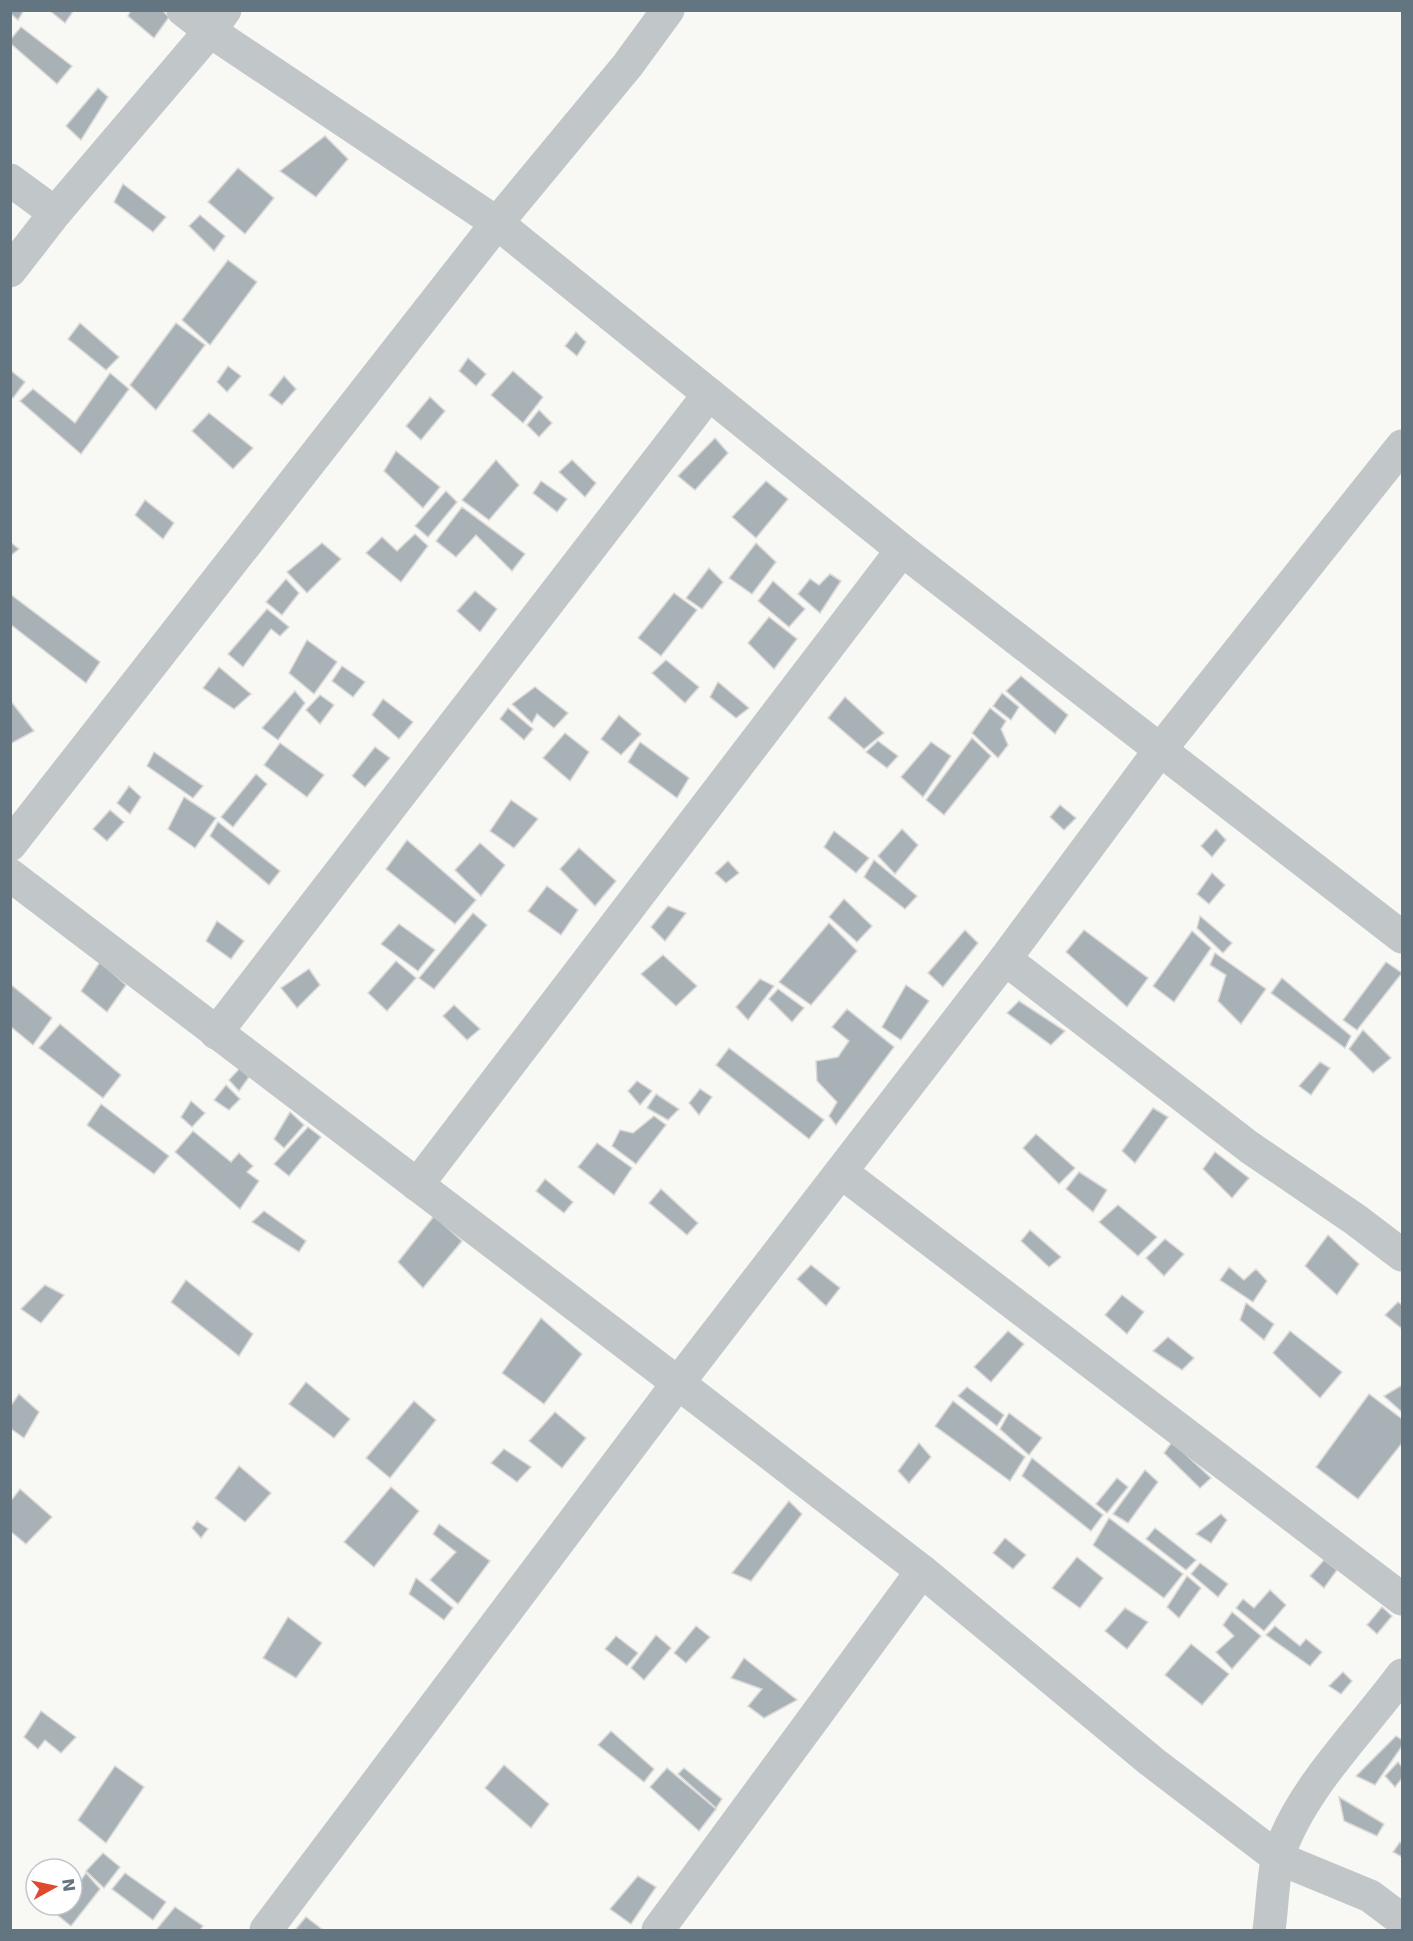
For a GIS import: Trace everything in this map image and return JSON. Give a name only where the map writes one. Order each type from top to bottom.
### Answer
[{"type":"street","points":[[183,10],[217,21],[497,223],[902,550],[1402,937]]},
{"type":"street","points":[[10,845],[497,223],[627,66],[668,10]]},
{"type":"street","points":[[10,271],[55,213],[217,21]]},
{"type":"street","points":[[10,180],[55,213]]},
{"type":"street","points":[[216,1033],[709,393]]},
{"type":"street","points":[[266,1930],[678,1383],[1005,959],[1160,750],[1402,446]]},
{"type":"street","points":[[417,1185],[902,550]]},
{"type":"street","points":[[10,875],[922,1571],[1151,1761],[1278,1858],[1370,1896],[1402,1920]]},
{"type":"street","points":[[1005,959],[1249,1147],[1356,1220],[1402,1255]]},
{"type":"street","points":[[842,1172],[1402,1599]]},
{"type":"street","points":[[658,1930],[922,1571]]},
{"type":"street","points":[[1269,1930],[1278,1858],[1297,1816],[1332,1761],[1374,1714],[1402,1675]]},
{"type":"building","points":[[10,10],[24,10],[18,20],[10,13]]},
{"type":"building","points":[[49,10],[74,10],[65,23]]},
{"type":"building","points":[[131,10],[162,10],[169,17],[154,38],[128,16]]},
{"type":"building","points":[[21,27],[72,66],[57,84],[10,43]]},
{"type":"building","points":[[98,88],[108,97],[81,140],[66,126]]},
{"type":"building","points":[[325,136],[348,159],[316,197],[280,171]]},
{"type":"building","points":[[238,168],[274,198],[245,234],[208,202]]},
{"type":"building","points":[[123,184],[166,217],[153,232],[114,202]]},
{"type":"building","points":[[200,215],[225,236],[214,251],[189,226]]},
{"type":"building","points":[[228,260],[257,282],[210,345],[182,320]]},
{"type":"building","points":[[80,323],[119,357],[106,370],[68,339]]},
{"type":"building","points":[[176,323],[205,345],[156,410],[130,385]]},
{"type":"building","points":[[576,332],[586,342],[577,356],[565,346]]},
{"type":"building","points":[[468,358],[486,374],[476,386],[459,371]]},
{"type":"building","points":[[228,366],[241,376],[227,392],[217,382]]},
{"type":"building","points":[[10,370],[25,382],[13,398],[10,396]]},
{"type":"building","points":[[513,371],[543,397],[523,423],[491,395]]},
{"type":"building","points":[[110,373],[129,389],[81,454],[20,401],[33,389],[75,423]]},
{"type":"building","points":[[284,376],[296,389],[282,405],[269,395]]},
{"type":"building","points":[[430,397],[445,411],[421,440],[406,426]]},
{"type":"building","points":[[539,410],[552,423],[539,437],[527,425]]},
{"type":"building","points":[[209,413],[253,448],[233,469],[192,431]]},
{"type":"building","points":[[715,438],[728,453],[695,490],[678,476]]},
{"type":"building","points":[[396,451],[440,487],[423,508],[384,471]]},
{"type":"building","points":[[496,460],[519,485],[489,520],[462,500]]},
{"type":"building","points":[[572,460],[596,483],[585,497],[559,472]]},
{"type":"building","points":[[541,481],[567,499],[557,512],[533,493]]},
{"type":"building","points":[[766,481],[788,499],[756,538],[732,517]]},
{"type":"building","points":[[446,491],[457,502],[428,537],[415,526]]},
{"type":"building","points":[[145,500],[174,523],[163,539],[135,515]]},
{"type":"building","points":[[462,507],[525,554],[512,571],[476,535],[456,557],[436,541]]},
{"type":"building","points":[[415,534],[428,546],[401,582],[366,553],[382,537],[397,551]]},
{"type":"building","points":[[10,542],[19,549],[10,556]]},
{"type":"building","points":[[322,543],[341,559],[307,593],[287,572]]},
{"type":"building","points":[[756,543],[776,562],[752,594],[729,578]]},
{"type":"building","points":[[709,568],[723,582],[702,609],[686,598]]},
{"type":"building","points":[[830,574],[841,581],[820,613],[798,594],[810,579],[819,585]]},
{"type":"building","points":[[286,579],[299,593],[282,615],[266,602]]},
{"type":"building","points":[[773,581],[805,609],[789,627],[758,601]]},
{"type":"building","points":[[475,591],[497,609],[480,632],[457,611]]},
{"type":"building","points":[[674,593],[697,610],[661,656],[638,638]]},
{"type":"building","points":[[10,594],[100,662],[86,683],[10,624]]},
{"type":"building","points":[[267,609],[289,627],[280,636],[271,629],[243,667],[228,654]]},
{"type":"building","points":[[769,617],[797,639],[774,669],[748,643]]},
{"type":"building","points":[[307,640],[337,662],[314,694],[289,673]]},
{"type":"building","points":[[666,660],[699,687],[685,703],[652,673]]},
{"type":"building","points":[[342,666],[365,682],[353,697],[332,681]]},
{"type":"building","points":[[219,667],[251,694],[234,709],[203,688]]},
{"type":"building","points":[[1021,676],[1068,715],[1055,734],[1006,691]]},
{"type":"building","points":[[718,682],[749,708],[736,718],[710,697]]},
{"type":"building","points":[[535,687],[568,713],[554,728],[537,714],[532,723],[512,704]]},
{"type":"building","points":[[295,691],[305,703],[278,740],[262,728]]},
{"type":"building","points":[[1002,693],[1019,707],[1011,720],[993,706]]},
{"type":"building","points":[[320,695],[334,705],[320,724],[306,710]]},
{"type":"building","points":[[845,697],[884,733],[864,749],[828,718]]},
{"type":"building","points":[[383,699],[413,722],[399,739],[372,715]]},
{"type":"building","points":[[10,700],[34,731],[10,744]]},
{"type":"building","points":[[508,708],[533,729],[524,740],[500,719]]},
{"type":"building","points":[[990,708],[1006,721],[1001,729],[1008,745],[998,758],[972,733]]},
{"type":"building","points":[[619,715],[641,734],[621,755],[601,739]]},
{"type":"building","points":[[565,733],[589,752],[570,781],[543,758]]},
{"type":"building","points":[[972,738],[991,756],[944,815],[926,800]]},
{"type":"building","points":[[878,741],[898,756],[887,768],[866,752]]},
{"type":"building","points":[[640,742],[689,778],[677,798],[628,762]]},
{"type":"building","points":[[931,742],[951,756],[923,797],[901,777]]},
{"type":"building","points":[[280,743],[324,775],[307,797],[264,765]]},
{"type":"building","points":[[375,747],[390,758],[365,787],[352,776]]},
{"type":"building","points":[[154,752],[203,786],[193,798],[147,766]]},
{"type":"building","points":[[256,774],[267,784],[233,827],[221,817]]},
{"type":"building","points":[[129,786],[141,797],[130,814],[117,803]]},
{"type":"building","points":[[184,797],[216,818],[195,848],[168,829]]},
{"type":"building","points":[[511,800],[538,819],[514,848],[490,831]]},
{"type":"building","points":[[1060,805],[1076,818],[1064,830],[1050,817]]},
{"type":"building","points":[[110,810],[124,822],[107,841],[93,829]]},
{"type":"building","points":[[218,822],[280,871],[269,885],[210,836]]},
{"type":"building","points":[[902,829],[918,845],[895,874],[878,856]]},
{"type":"building","points":[[1216,829],[1226,840],[1212,857],[1201,846]]},
{"type":"building","points":[[834,831],[869,858],[856,873],[824,847]]},
{"type":"building","points":[[407,840],[476,900],[455,924],[386,869]]},
{"type":"building","points":[[480,843],[505,865],[481,896],[455,870]]},
{"type":"building","points":[[579,848],[616,881],[595,906],[560,869]]},
{"type":"building","points":[[874,860],[917,896],[905,909],[864,877]]},
{"type":"building","points":[[728,861],[739,873],[726,883],[715,873]]},
{"type":"building","points":[[1212,873],[1225,885],[1209,904],[1197,894]]},
{"type":"building","points":[[547,886],[578,910],[561,935],[528,911]]},
{"type":"building","points":[[844,899],[872,926],[857,942],[829,917]]},
{"type":"building","points":[[668,906],[686,913],[665,941],[651,927]]},
{"type":"building","points":[[473,913],[487,925],[434,989],[419,978]]},
{"type":"building","points":[[1200,916],[1232,943],[1223,953],[1197,928]]},
{"type":"building","points":[[217,921],[244,941],[231,959],[206,941]]},
{"type":"building","points":[[829,923],[857,951],[811,1005],[779,982]]},
{"type":"building","points":[[399,924],[435,950],[418,971],[381,944]]},
{"type":"building","points":[[965,930],[978,943],[943,987],[928,973]]},
{"type":"building","points":[[1084,930],[1148,978],[1127,1007],[1066,952]]},
{"type":"building","points":[[1192,931],[1211,948],[1174,1002],[1153,986]]},
{"type":"building","points":[[1215,953],[1266,989],[1241,1024],[1218,1001],[1226,975],[1210,965]]},
{"type":"building","points":[[663,955],[697,986],[676,1006],[641,974]]},
{"type":"building","points":[[396,961],[416,978],[387,1011],[368,993]]},
{"type":"building","points":[[100,962],[126,985],[107,1012],[81,991]]},
{"type":"building","points":[[1386,962],[1402,973],[1357,1030],[1343,1020]]},
{"type":"building","points":[[309,969],[320,985],[297,1008],[281,988]]},
{"type":"building","points":[[1282,978],[1351,1036],[1345,1048],[1271,993]]},
{"type":"building","points":[[760,979],[774,986],[748,1020],[736,1007]]},
{"type":"building","points":[[10,984],[52,1018],[33,1045],[10,1026]]},
{"type":"building","points":[[906,985],[929,1001],[901,1040],[882,1027]]},
{"type":"building","points":[[778,989],[804,1008],[792,1022],[769,999]]},
{"type":"building","points":[[1019,1001],[1065,1031],[1051,1045],[1007,1013]]},
{"type":"building","points":[[454,1005],[480,1029],[467,1040],[443,1016]]},
{"type":"building","points":[[847,1009],[894,1047],[836,1125],[829,1116],[837,1102],[817,1081],[816,1061],[838,1057],[849,1041],[832,1027]]},
{"type":"building","points":[[60,1024],[121,1075],[103,1098],[39,1048]]},
{"type":"building","points":[[1363,1030],[1391,1058],[1373,1073],[1349,1049]]},
{"type":"building","points":[[729,1048],[824,1120],[809,1139],[716,1065]]},
{"type":"building","points":[[1320,1062],[1330,1068],[1311,1095],[1299,1086]]},
{"type":"building","points":[[240,1068],[249,1077],[239,1091],[229,1080]]},
{"type":"building","points":[[637,1081],[652,1091],[640,1105],[628,1091]]},
{"type":"building","points":[[226,1085],[240,1099],[229,1110],[214,1100]]},
{"type":"building","points":[[700,1089],[712,1097],[699,1115],[689,1103]]},
{"type":"building","points":[[656,1094],[679,1109],[668,1120],[647,1108]]},
{"type":"building","points":[[191,1101],[205,1113],[192,1127],[181,1117]]},
{"type":"building","points":[[101,1104],[169,1156],[154,1174],[87,1125]]},
{"type":"building","points":[[1153,1108],[1168,1117],[1135,1163],[1122,1151]]},
{"type":"building","points":[[290,1112],[304,1125],[284,1148],[274,1139]]},
{"type":"building","points":[[654,1116],[666,1125],[636,1164],[612,1146],[620,1130],[633,1133]]},
{"type":"building","points":[[308,1127],[321,1137],[289,1176],[274,1164]]},
{"type":"building","points":[[193,1131],[231,1162],[239,1153],[253,1166],[247,1172],[259,1181],[240,1209],[175,1152]]},
{"type":"building","points":[[1036,1134],[1075,1168],[1059,1184],[1023,1148]]},
{"type":"building","points":[[597,1143],[632,1168],[614,1195],[578,1167]]},
{"type":"building","points":[[1215,1152],[1249,1178],[1232,1198],[1203,1169]]},
{"type":"building","points":[[1079,1172],[1107,1190],[1093,1212],[1066,1189]]},
{"type":"building","points":[[545,1179],[573,1202],[564,1213],[536,1191]]},
{"type":"building","points":[[661,1189],[698,1223],[687,1235],[649,1203]]},
{"type":"building","points":[[1118,1205],[1157,1237],[1138,1256],[1099,1222]]},
{"type":"building","points":[[264,1211],[306,1241],[299,1252],[252,1222]]},
{"type":"building","points":[[434,1216],[462,1241],[423,1288],[398,1262]]},
{"type":"building","points":[[1030,1230],[1061,1257],[1049,1267],[1021,1241]]},
{"type":"building","points":[[1328,1235],[1359,1264],[1337,1295],[1305,1266]]},
{"type":"building","points":[[1165,1239],[1184,1254],[1164,1276],[1146,1258]]},
{"type":"building","points":[[811,1265],[840,1288],[826,1306],[797,1279]]},
{"type":"building","points":[[1229,1267],[1244,1280],[1256,1269],[1267,1281],[1253,1302],[1220,1280]]},
{"type":"building","points":[[186,1280],[253,1334],[239,1356],[171,1302]]},
{"type":"building","points":[[45,1285],[64,1295],[41,1323],[21,1309]]},
{"type":"building","points":[[1122,1295],[1144,1312],[1127,1334],[1105,1315]]},
{"type":"building","points":[[1398,1302],[1402,1305],[1401,1328],[1385,1315]]},
{"type":"building","points":[[1246,1303],[1274,1324],[1264,1340],[1240,1320]]},
{"type":"building","points":[[541,1318],[582,1354],[544,1404],[502,1373]]},
{"type":"building","points":[[1008,1331],[1024,1344],[991,1382],[974,1367]]},
{"type":"building","points":[[1290,1331],[1342,1372],[1320,1398],[1273,1353]]},
{"type":"building","points":[[1168,1337],[1194,1358],[1182,1370],[1153,1351]]},
{"type":"building","points":[[306,1382],[350,1419],[334,1438],[289,1404]]},
{"type":"building","points":[[1402,1385],[1402,1412],[1384,1396]]},
{"type":"building","points":[[967,1387],[1004,1415],[997,1426],[958,1396]]},
{"type":"building","points":[[19,1394],[39,1412],[24,1438],[10,1428],[10,1407]]},
{"type":"building","points":[[1369,1394],[1402,1419],[1402,1443],[1358,1499],[1316,1467]]},
{"type":"building","points":[[414,1401],[436,1420],[390,1478],[366,1458]]},
{"type":"building","points":[[953,1401],[1025,1457],[1010,1481],[935,1426]]},
{"type":"building","points":[[555,1412],[586,1438],[562,1468],[529,1441]]},
{"type":"building","points":[[1009,1413],[1042,1438],[1029,1455],[1000,1429]]},
{"type":"building","points":[[1172,1442],[1211,1478],[1200,1488],[1164,1453]]},
{"type":"building","points":[[919,1443],[931,1457],[909,1483],[898,1471]]},
{"type":"building","points":[[504,1449],[531,1467],[517,1482],[491,1463]]},
{"type":"building","points":[[1032,1458],[1103,1515],[1091,1531],[1022,1476]]},
{"type":"building","points":[[239,1466],[271,1493],[245,1522],[215,1498]]},
{"type":"building","points":[[1145,1470],[1158,1482],[1128,1523],[1113,1514]]},
{"type":"building","points":[[1117,1478],[1128,1487],[1107,1513],[1096,1504]]},
{"type":"building","points":[[391,1487],[419,1511],[374,1567],[344,1542]]},
{"type":"building","points":[[20,1489],[52,1517],[26,1544],[10,1531],[10,1502]]},
{"type":"building","points":[[789,1501],[802,1514],[751,1581],[732,1573]]},
{"type":"building","points":[[1221,1514],[1227,1520],[1211,1543],[1196,1534]]},
{"type":"building","points":[[1109,1518],[1183,1574],[1164,1598],[1093,1545]]},
{"type":"building","points":[[197,1521],[208,1529],[201,1538],[192,1528]]},
{"type":"building","points":[[439,1524],[490,1561],[458,1604],[430,1580],[456,1552],[433,1534]]},
{"type":"building","points":[[1155,1528],[1196,1560],[1186,1570],[1146,1539]]},
{"type":"building","points":[[1005,1538],[1026,1555],[1013,1569],[993,1553]]},
{"type":"building","points":[[1077,1557],[1103,1578],[1080,1608],[1052,1588]]},
{"type":"building","points":[[1324,1560],[1337,1570],[1324,1588],[1310,1576]]},
{"type":"building","points":[[1200,1563],[1228,1584],[1218,1597],[1191,1574]]},
{"type":"building","points":[[1187,1576],[1201,1588],[1179,1618],[1167,1607]]},
{"type":"building","points":[[416,1578],[453,1608],[444,1620],[409,1594]]},
{"type":"building","points":[[1270,1590],[1286,1605],[1264,1631],[1236,1608],[1243,1599],[1254,1608]]},
{"type":"building","points":[[1382,1607],[1392,1616],[1377,1634],[1367,1625]]},
{"type":"building","points":[[1125,1608],[1148,1622],[1127,1649],[1105,1631]]},
{"type":"building","points":[[1232,1612],[1261,1636],[1232,1669],[1216,1652],[1234,1636],[1223,1625]]},
{"type":"building","points":[[288,1617],[322,1643],[296,1678],[263,1658]]},
{"type":"building","points":[[696,1626],[710,1637],[686,1663],[674,1653]]},
{"type":"building","points":[[1275,1626],[1300,1646],[1306,1639],[1322,1652],[1310,1666],[1266,1635]]},
{"type":"building","points":[[656,1635],[671,1648],[644,1680],[631,1668]]},
{"type":"building","points":[[616,1636],[638,1653],[627,1666],[605,1649]]},
{"type":"building","points":[[1191,1644],[1229,1674],[1202,1705],[1165,1675]]},
{"type":"building","points":[[744,1658],[797,1700],[764,1718],[748,1706],[762,1689],[731,1678]]},
{"type":"building","points":[[1343,1672],[1352,1681],[1341,1694],[1329,1686]]},
{"type":"building","points":[[41,1711],[76,1737],[61,1753],[45,1740],[38,1749],[24,1737]]},
{"type":"building","points":[[611,1731],[654,1769],[644,1782],[598,1745]]},
{"type":"building","points":[[1396,1736],[1402,1740],[1402,1746],[1375,1785],[1356,1776]]},
{"type":"building","points":[[1398,1762],[1402,1767],[1402,1778],[1395,1787],[1385,1776]]},
{"type":"building","points":[[504,1765],[549,1804],[531,1828],[485,1788]]},
{"type":"building","points":[[115,1766],[144,1787],[106,1843],[78,1820]]},
{"type":"building","points":[[667,1768],[716,1809],[699,1831],[650,1787]]},
{"type":"building","points":[[684,1768],[722,1799],[716,1808],[678,1774]]},
{"type":"building","points":[[1339,1797],[1384,1824],[1377,1836],[1344,1821]]},
{"type":"building","points":[[1400,1842],[1402,1844],[1402,1857],[1393,1852]]},
{"type":"building","points":[[103,1853],[120,1867],[104,1888],[86,1871]]},
{"type":"building","points":[[86,1873],[100,1889],[84,1909],[84,1876]]},
{"type":"building","points":[[125,1873],[166,1902],[153,1920],[112,1889]]},
{"type":"building","points":[[638,1876],[656,1887],[631,1924],[610,1909]]},
{"type":"building","points":[[175,1907],[203,1926],[200,1930],[156,1930]]},
{"type":"building","points":[[60,1917],[78,1917],[71,1926]]},
{"type":"building","points":[[306,1917],[323,1930],[295,1930]]}]
